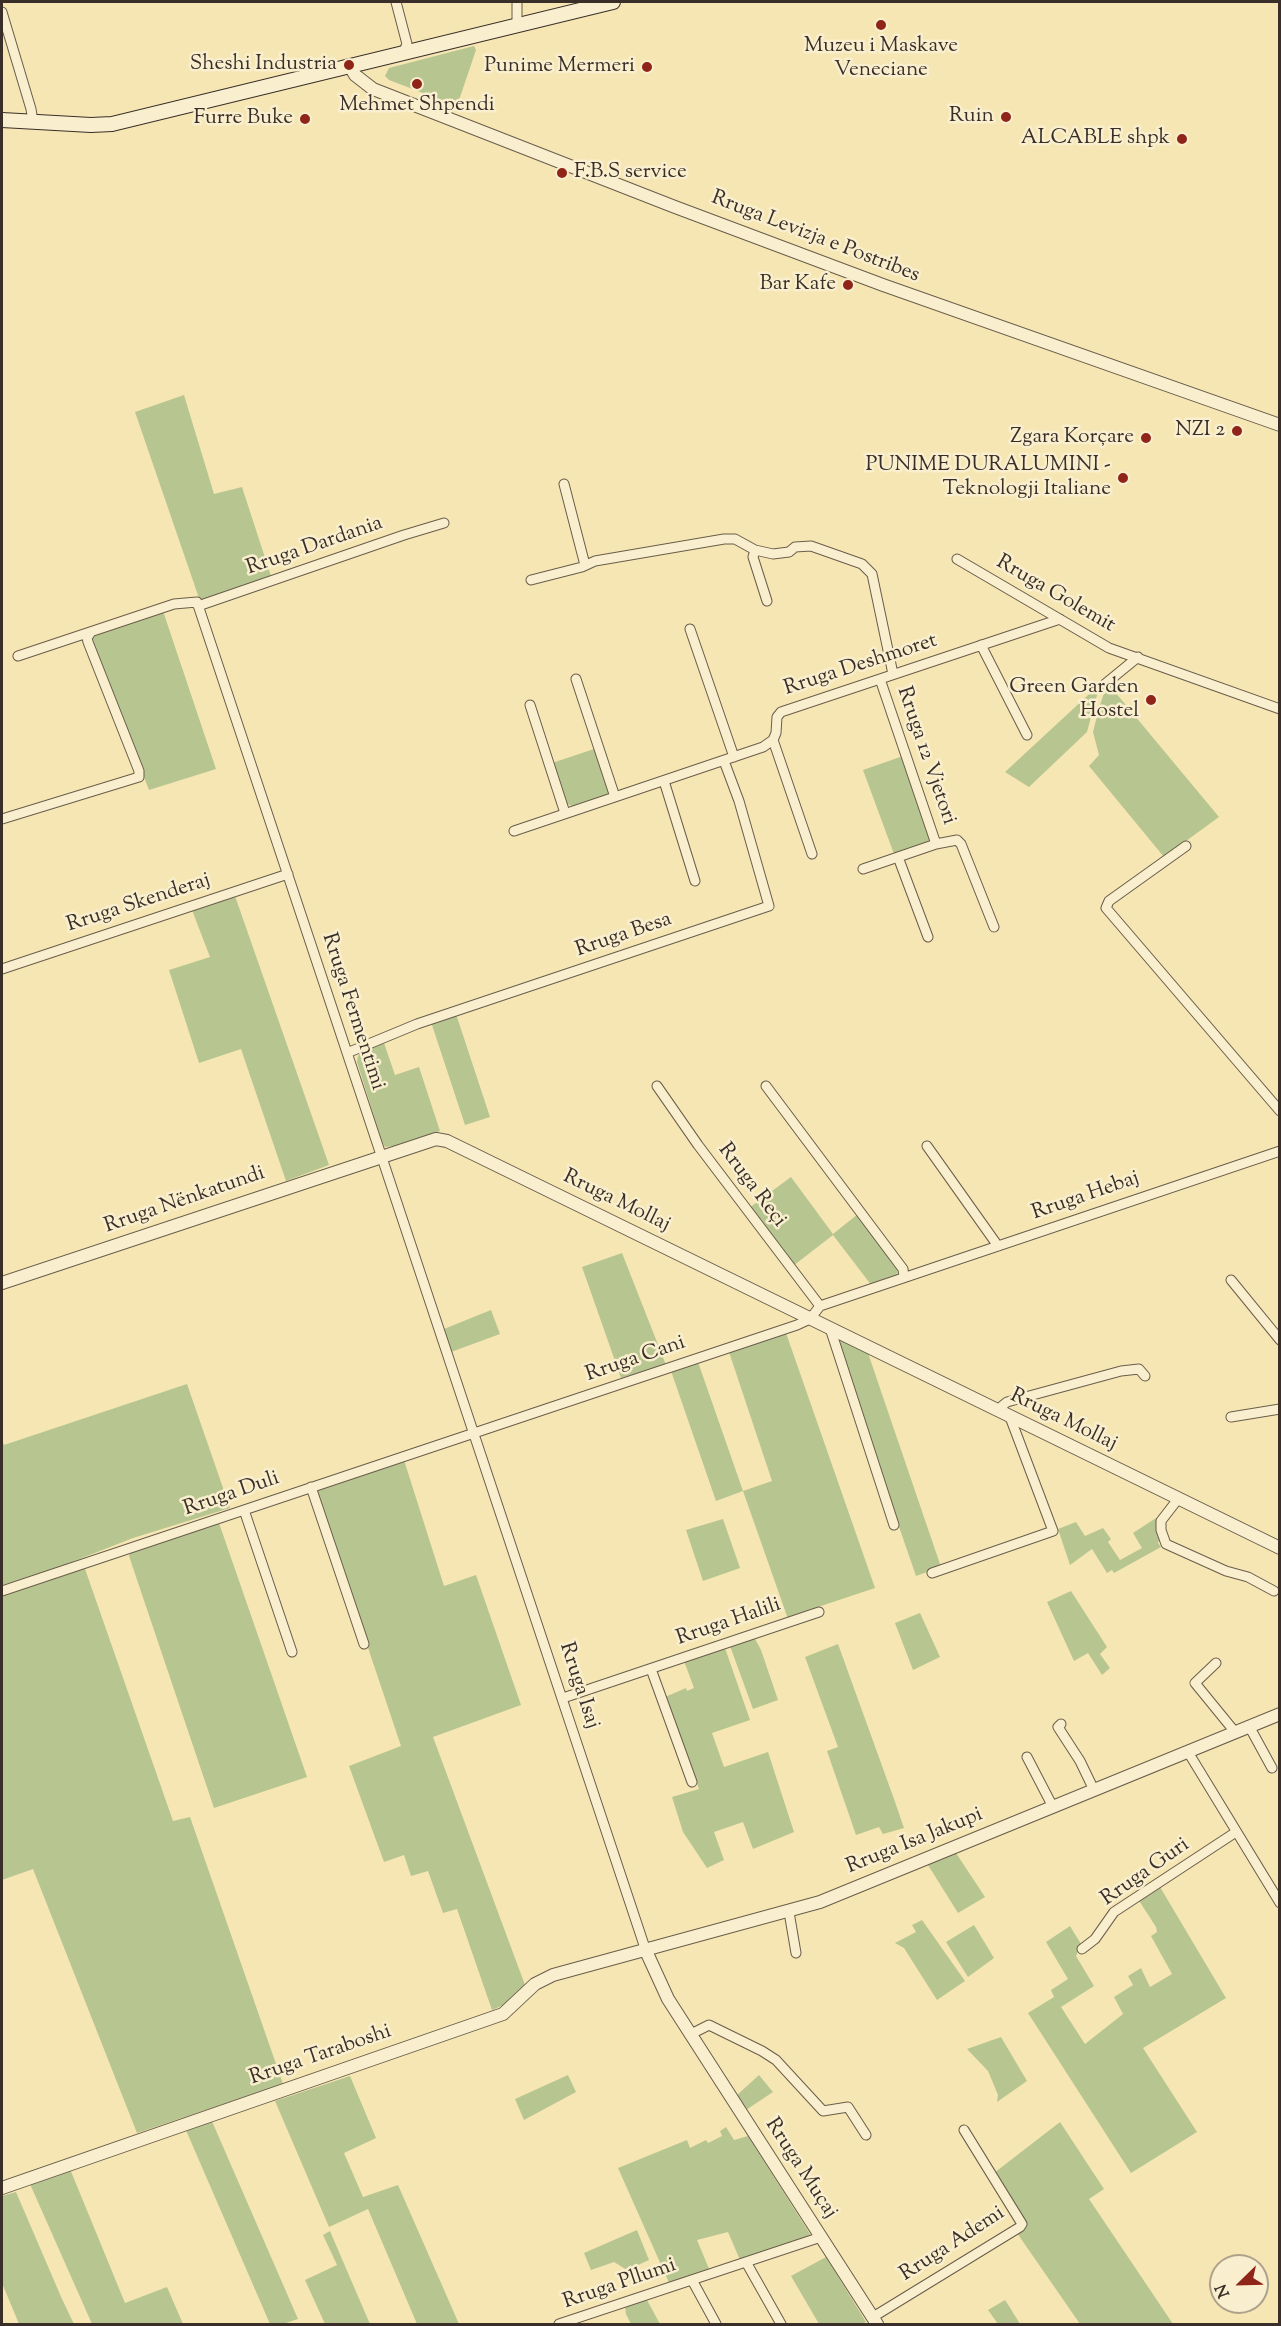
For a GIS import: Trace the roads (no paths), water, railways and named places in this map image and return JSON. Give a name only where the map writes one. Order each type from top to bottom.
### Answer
[{"type":"main road","points":[[2,120],[112,124],[266,88],[404,51],[613,2]]},
{"type":"street","points":[[396,2],[407,44],[404,51]]},
{"type":"street","points":[[516,24],[517,2]]},
{"type":"street","points":[[2,12],[10,55],[31,109],[33,122]]},
{"type":"street","name":"Rruga Levizja e Postribes","points":[[349,65],[354,75],[373,89],[665,203],[883,285],[1280,425]]},
{"type":"street","points":[[564,484],[585,565]]},
{"type":"street","name":"Rruga Dardania","points":[[18,656],[174,604],[198,604],[444,523]]},
{"type":"street","points":[[531,580],[595,561],[724,539],[735,539],[755,550],[773,554],[783,554],[795,547],[811,546],[862,564],[872,574],[893,674]]},
{"type":"street","points":[[755,550],[753,557],[767,601]]},
{"type":"street","name":"Rruga Golemit","points":[[957,559],[1109,648],[1280,709]]},
{"type":"street","name":"Rruga Fermentimi","points":[[198,604],[474,1433]]},
{"type":"street","name":"Rruga Deshmoret","points":[[773,740],[777,717],[782,712],[1060,619]]},
{"type":"street","points":[[690,628],[734,757]]},
{"type":"street","points":[[2,819],[139,777],[139,771],[88,642],[87,638],[91,632]]},
{"type":"street","points":[[981,645],[1027,735]]},
{"type":"street","points":[[1105,684],[1138,657]]},
{"type":"street","name":"Rruga 12 Vjetori","points":[[880,678],[936,844]]},
{"type":"street","points":[[576,679],[615,797]]},
{"type":"street","points":[[530,705],[565,813]]},
{"type":"street","points":[[514,831],[664,782],[763,747],[773,740],[812,854]]},
{"type":"street","name":"Rruga Besa","points":[[347,1053],[417,1024],[770,906],[740,801],[724,760]]},
{"type":"street","points":[[664,782],[695,881]]},
{"type":"street","name":"Rruga 12 Vjetori","points":[[863,869],[936,844],[957,840],[961,844],[993,927]]},
{"type":"street","points":[[1186,846],[1106,906],[1280,1111]]},
{"type":"street","points":[[898,857],[928,937]]},
{"type":"street","name":"Rruga Skenderaj","points":[[2,969],[288,874]]},
{"type":"street","name":"Rruga Reçi","points":[[657,1086],[698,1146],[820,1305]]},
{"type":"street","points":[[766,1086],[903,1269],[904,1277]]},
{"type":"street","name":"Rruga Mollaj","points":[[381,1155],[435,1139],[447,1141],[1280,1548]]},
{"type":"street","points":[[927,1146],[998,1246]]},
{"type":"street","name":"Rruga Hebaj","points":[[820,1305],[1280,1151]]},
{"type":"street","name":"Rruga Nënkatundi","points":[[2,1283],[381,1155]]},
{"type":"street","points":[[1231,1280],[1280,1340]]},
{"type":"street","points":[[810,1318],[820,1305]]},
{"type":"street","name":"Rruga Cani","points":[[474,1433],[797,1325],[810,1318]]},
{"type":"street","points":[[830,1328],[894,1525]]},
{"type":"street","points":[[932,1573],[1053,1531],[1002,1406],[1007,1402],[1125,1370],[1139,1369],[1145,1376]]},
{"type":"street","points":[[1231,1417],[1280,1409]]},
{"type":"street","name":"Rruga Duli","points":[[2,1591],[474,1433]]},
{"type":"street","name":"Rruga Isaj","points":[[474,1433],[646,1951]]},
{"type":"street","points":[[311,1487],[364,1644]]},
{"type":"street","points":[[1178,1499],[1161,1521],[1161,1530],[1166,1544],[1226,1571],[1248,1577],[1274,1591]]},
{"type":"street","points":[[244,1510],[292,1652]]},
{"type":"street","name":"Rruga Halili","points":[[563,1698],[819,1612]]},
{"type":"street","points":[[1216,1663],[1195,1683],[1235,1732]]},
{"type":"street","points":[[651,1669],[692,1782]]},
{"type":"street","name":"Rruga Isa Jakupi","points":[[646,1951],[789,1911],[861,1886],[1280,1714]]},
{"type":"street","points":[[1061,1724],[1058,1727],[1080,1761],[1094,1790]]},
{"type":"street","points":[[1249,1726],[1272,1768]]},
{"type":"street","points":[[1188,1752],[1280,1903]]},
{"type":"street","points":[[1027,1757],[1053,1807]]},
{"type":"street","name":"Rruga Guri","points":[[1082,1949],[1095,1939],[1114,1912],[1236,1832]]},
{"type":"street","points":[[789,1911],[796,1953]]},
{"type":"street","name":"Rruga Muçaj","points":[[646,1951],[661,1986],[875,2321]]},
{"type":"street","name":"Rruga Taraboshi","points":[[2,2188],[503,2014],[529,1989],[544,1979],[646,1951]]},
{"type":"street","points":[[691,2034],[709,2025],[762,2051],[776,2060],[823,2111],[848,2107],[866,2135]]},
{"type":"street","name":"Rruga Ademi","points":[[875,2321],[1020,2228],[1022,2224],[964,2130]]},
{"type":"street","name":"Rruga Pllumi","points":[[559,2325],[576,2322],[821,2237]]},
{"type":"street","points":[[746,2262],[781,2325]]},
{"type":"street","name":"Rruga Pllumi","points":[[692,2280],[716,2325]]},
{"type":"place","name":"Muzeu i Maskave Veneciane","points":[[881,25]]},
{"type":"place","name":"Sheshi Industria","points":[[349,65]]},
{"type":"place","name":"Punime Mermeri","points":[[647,67]]},
{"type":"place","name":"Mehmet Shpendi","points":[[417,84]]},
{"type":"place","name":"Ruin","points":[[1006,117]]},
{"type":"place","name":"Furre Buke","points":[[305,119]]},
{"type":"place","name":"ALCABLE shpk","points":[[1182,139]]},
{"type":"place","name":"F.B.S service","points":[[562,173]]},
{"type":"place","name":"Bar Kafe","points":[[848,285]]},
{"type":"place","name":"NZI 2","points":[[1237,431]]},
{"type":"place","name":"Zgara Korçare","points":[[1146,438]]},
{"type":"place","name":"PUNIME DURALUMINI - Teknologji Italiane","points":[[1123,478]]},
{"type":"place","name":"Green Garden Hostel","points":[[1151,700]]}]
